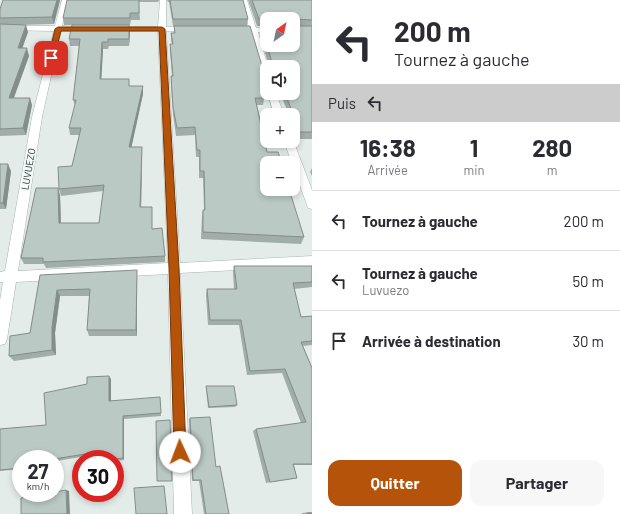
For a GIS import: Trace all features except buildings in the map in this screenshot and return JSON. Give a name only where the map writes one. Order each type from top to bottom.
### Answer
[{"type":"street","name":"LUVUEZO","points":[[0,339],[5,276],[37,116],[65,0]]},
{"type":"street","points":[[163,0],[162,29],[174,268],[182,514]]},
{"type":"street","points":[[244,0],[262,60]]},
{"type":"street","points":[[0,28],[200,29]]},
{"type":"street","points":[[230,30],[260,30]]},
{"type":"street","points":[[292,148],[312,205]]},
{"type":"street","points":[[5,276],[312,261]]},
{"type":"route","points":[[51,58],[58,29],[162,29],[174,268],[180,452]]}]
